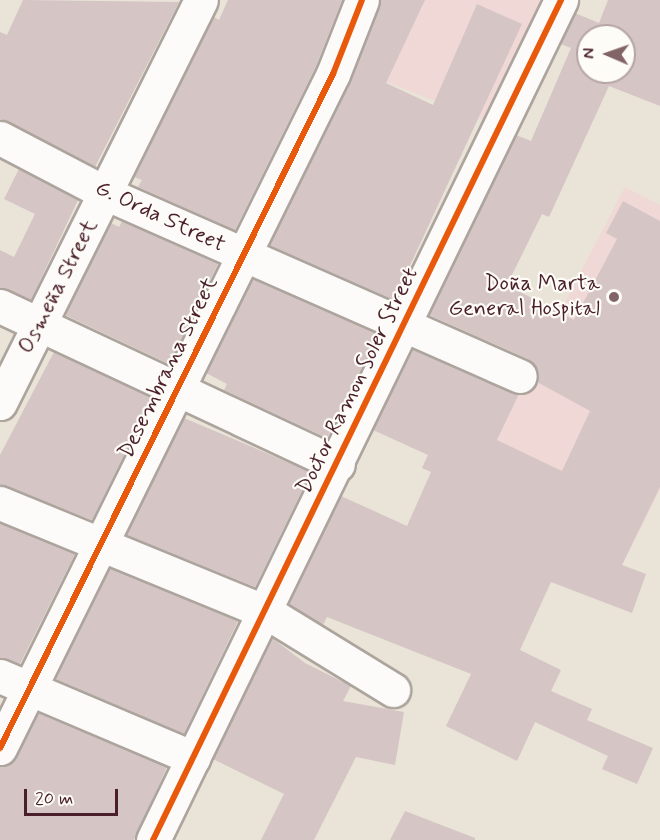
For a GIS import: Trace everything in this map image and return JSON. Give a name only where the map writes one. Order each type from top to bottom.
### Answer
[{"type":"street","name":"Desembrana Street","points":[[0,748],[333,74],[362,0]]},
{"type":"street","name":"Doctor Ramon Soler Street","points":[[153,840],[268,613],[561,0]]},
{"type":"street","name":"Osmeña Street","points":[[0,404],[107,194],[199,5]]},
{"type":"street","name":"G. Orda Street","points":[[0,138],[107,194],[403,327],[520,376]]},
{"type":"street","points":[[0,306],[180,386],[338,464]]},
{"type":"street","points":[[0,504],[100,547],[268,613],[393,690]]},
{"type":"street","points":[[0,676],[193,758]]},
{"type":"shaded area","points":[[254,0],[547,0],[491,123],[243,26]]},
{"type":"shaded area","name":"Doña Marta General Hospital","points":[[625,187],[660,205],[660,490],[620,569],[445,482],[514,400]]},
{"type":"building","points":[[23,0],[179,2],[95,167],[0,119],[0,32],[7,35]]},
{"type":"building","points":[[228,0],[342,0],[316,66],[235,230],[138,187],[142,180],[134,177],[214,17],[219,20]]},
{"type":"building","points":[[380,0],[425,0],[386,83],[433,105],[477,4],[522,24],[394,300],[269,245],[350,82]]},
{"type":"building","points":[[608,0],[660,0],[660,106],[609,86],[549,217],[542,214],[507,285],[574,320],[617,239],[606,233],[623,201],[660,221],[660,487],[622,565],[646,574],[632,613],[551,582],[520,650],[561,670],[551,691],[592,709],[587,720],[653,748],[637,784],[602,769],[608,756],[535,722],[517,761],[446,726],[471,674],[327,617],[323,625],[289,604],[341,496],[407,526],[431,472],[422,468],[428,455],[373,430],[412,349],[519,394],[497,440],[562,471],[590,411],[537,382],[535,365],[528,359],[429,315],[516,135],[531,141],[571,48],[561,44],[575,13],[599,23]]},
{"type":"building","points":[[19,169],[78,200],[31,300],[0,288],[0,250],[14,257],[35,214],[4,199]]},
{"type":"building","points":[[122,221],[218,264],[169,364],[65,315],[111,223],[119,227]]},
{"type":"building","points":[[253,279],[378,334],[327,438],[224,390],[227,384],[206,373]]},
{"type":"building","points":[[54,352],[152,398],[92,520],[0,485],[0,455]]},
{"type":"building","points":[[184,418],[311,472],[255,587],[126,535]]},
{"type":"building","points":[[0,523],[75,554],[20,664],[0,658]]},
{"type":"building","points":[[110,568],[238,621],[184,734],[55,679]]},
{"type":"building","points":[[272,638],[305,663],[351,686],[343,701],[404,712],[395,765],[356,757],[314,840],[261,840],[284,794],[213,759]]},
{"type":"building","points":[[38,713],[167,767],[134,840],[0,840],[0,767],[16,757]]},
{"type":"building","points":[[405,811],[475,838],[475,840],[390,840]]},
{"type":"cycle path","points":[[0,748],[333,74],[362,0]]},
{"type":"cycle path","points":[[153,840],[561,0]]},
{"type":"place","name":"Doña Marta General Hospital","points":[[614,297]]}]
